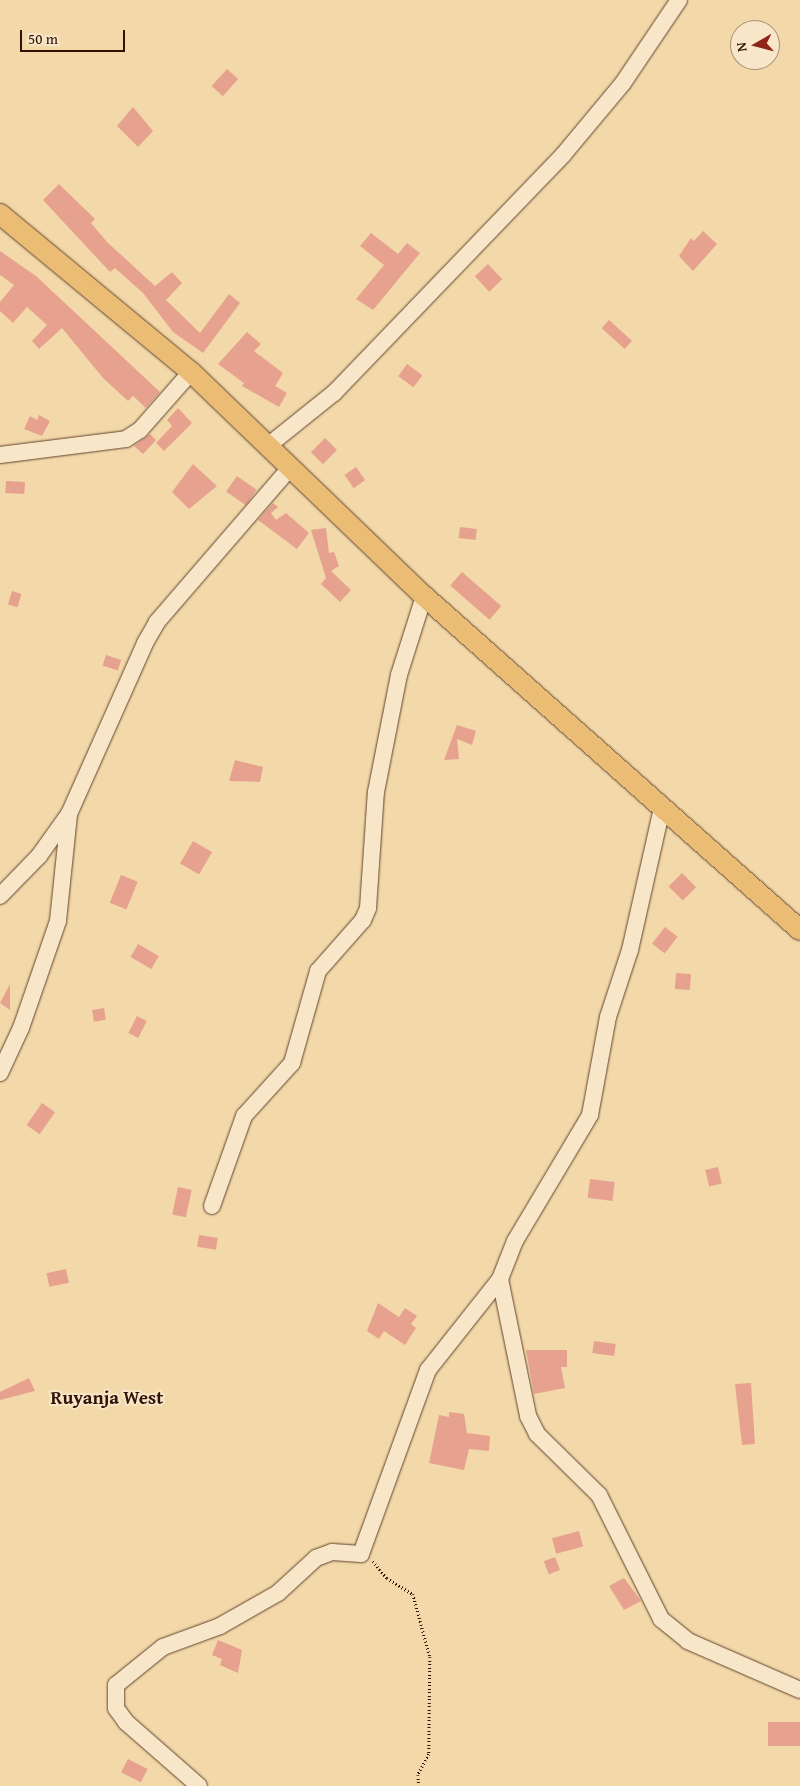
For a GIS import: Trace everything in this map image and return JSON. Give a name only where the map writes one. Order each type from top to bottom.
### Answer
[{"type":"main road","points":[[0,214],[191,372],[269,445],[289,469],[424,596],[661,812],[800,930]]},
{"type":"street","points":[[269,445],[354,372],[563,156],[623,83],[679,0]]},
{"type":"street","points":[[0,455],[126,439],[140,430],[191,372]]},
{"type":"street","points":[[0,896],[39,856],[69,814],[157,622],[289,469]]},
{"type":"street","points":[[212,1206],[244,1116],[292,1063],[318,971],[363,920],[368,908],[376,792],[399,675],[424,596]]},
{"type":"street","points":[[199,1786],[126,1722],[116,1708],[116,1685],[163,1646],[220,1626],[278,1593],[316,1558],[332,1552],[361,1554],[396,1465],[416,1394],[428,1370],[500,1279],[515,1241],[590,1115],[608,1017],[630,950],[661,812]]},
{"type":"street","points":[[0,1073],[21,1028],[58,921],[69,814]]},
{"type":"street","points":[[500,1279],[528,1416],[537,1434],[599,1495],[661,1619],[688,1641],[800,1690]]},
{"type":"path","points":[[361,1554],[413,1594],[430,1657],[430,1754],[418,1775],[419,1786]]},
{"type":"building","points":[[227,69],[238,79],[223,96],[212,86]]},
{"type":"building","points":[[133,107],[153,131],[138,147],[117,126]]},
{"type":"building","points":[[59,184],[95,219],[91,223],[107,242],[155,286],[172,272],[182,283],[166,300],[200,333],[229,294],[240,303],[203,353],[173,332],[143,293],[115,268],[110,272],[43,200]]},
{"type":"building","points":[[703,231],[717,244],[693,271],[679,256],[691,238],[694,241]]},
{"type":"building","points":[[371,233],[398,254],[407,243],[420,253],[373,310],[356,299],[384,265],[360,246]]},
{"type":"building","points":[[0,251],[36,276],[160,392],[146,408],[133,396],[128,401],[103,378],[62,328],[39,349],[32,341],[47,325],[27,307],[13,323],[0,311],[0,302],[14,285],[0,275]]},
{"type":"building","points":[[488,264],[502,279],[489,292],[475,276]]},
{"type":"building","points":[[609,320],[632,341],[625,349],[602,328]]},
{"type":"building","points":[[247,332],[261,344],[254,351],[283,373],[275,386],[287,393],[279,407],[242,386],[244,383],[218,364]]},
{"type":"building","points":[[407,364],[422,375],[414,387],[398,376]]},
{"type":"building","points":[[178,408],[192,423],[164,451],[156,443],[172,426],[167,420]]},
{"type":"building","points":[[39,415],[50,421],[42,436],[24,429],[30,416],[37,420]]},
{"type":"building","points":[[150,434],[156,440],[143,454],[134,446]]},
{"type":"building","points":[[325,438],[337,450],[323,464],[311,452]]},
{"type":"building","points":[[193,464],[217,486],[189,509],[172,492]]},
{"type":"building","points":[[356,467],[365,480],[354,488],[345,475]]},
{"type":"building","points":[[237,476],[257,490],[246,505],[226,492]]},
{"type":"building","points":[[6,481],[25,482],[24,494],[5,493]]},
{"type":"building","points":[[273,503],[278,507],[271,513],[276,520],[286,513],[309,533],[297,549],[258,520]]},
{"type":"building","points":[[460,527],[477,529],[476,540],[459,538]]},
{"type":"building","points":[[326,528],[329,553],[334,552],[339,566],[331,571],[351,590],[340,602],[321,584],[326,578],[311,530]]},
{"type":"building","points":[[462,572],[501,606],[489,620],[450,586]]},
{"type":"building","points":[[12,591],[22,594],[17,607],[8,604]]},
{"type":"building","points":[[106,655],[121,660],[118,670],[103,665]]},
{"type":"building","points":[[457,725],[476,731],[472,745],[457,739],[459,759],[444,760]]},
{"type":"building","points":[[235,760],[263,767],[260,782],[229,781]]},
{"type":"building","points":[[193,841],[212,852],[199,875],[180,864]]},
{"type":"building","points":[[682,873],[696,887],[683,901],[669,886]]},
{"type":"building","points":[[121,875],[138,882],[126,910],[110,903]]},
{"type":"building","points":[[665,927],[678,937],[665,953],[652,944]]},
{"type":"building","points":[[138,944],[159,956],[151,969],[130,957]]},
{"type":"building","points":[[676,973],[691,974],[690,990],[675,989]]},
{"type":"building","points":[[10,984],[10,1010],[0,1003]]},
{"type":"building","points":[[104,1008],[106,1020],[94,1022],[92,1010]]},
{"type":"building","points":[[137,1016],[147,1021],[138,1038],[128,1033]]},
{"type":"building","points":[[42,1103],[55,1112],[40,1134],[27,1125]]},
{"type":"building","points":[[718,1167],[722,1184],[709,1186],[705,1170]]},
{"type":"building","points":[[590,1179],[615,1182],[612,1201],[588,1198]]},
{"type":"building","points":[[178,1187],[192,1190],[186,1217],[172,1214]]},
{"type":"building","points":[[199,1235],[218,1238],[216,1250],[197,1247]]},
{"type":"building","points":[[66,1269],[69,1283],[49,1287],[46,1273]]},
{"type":"building","points":[[378,1303],[399,1317],[405,1308],[417,1316],[411,1324],[416,1328],[405,1345],[384,1331],[379,1339],[367,1331]]},
{"type":"building","points":[[594,1341],[616,1344],[614,1356],[592,1353]]},
{"type":"building","points":[[526,1350],[567,1350],[567,1367],[561,1367],[565,1388],[534,1394]]},
{"type":"building","points":[[29,1378],[35,1391],[0,1400],[0,1392]]},
{"type":"building","points":[[751,1383],[755,1444],[742,1445],[735,1384]]},
{"type":"building","points":[[449,1412],[464,1414],[467,1433],[490,1436],[489,1451],[469,1449],[464,1470],[429,1463],[439,1415],[449,1417]]},
{"type":"building","points":[[579,1531],[583,1546],[556,1554],[552,1538]]},
{"type":"building","points":[[555,1557],[560,1570],[549,1574],[544,1561]]},
{"type":"building","points":[[624,1578],[641,1601],[624,1610],[609,1586]]},
{"type":"building","points":[[218,1640],[242,1650],[238,1673],[220,1665],[222,1659],[212,1655]]},
{"type":"building","points":[[768,1722],[800,1722],[800,1746],[768,1746]]},
{"type":"building","points":[[128,1759],[148,1769],[141,1782],[121,1772]]},
{"type":"district","name":"Ruyanja West","points":[[107,1398]]}]
